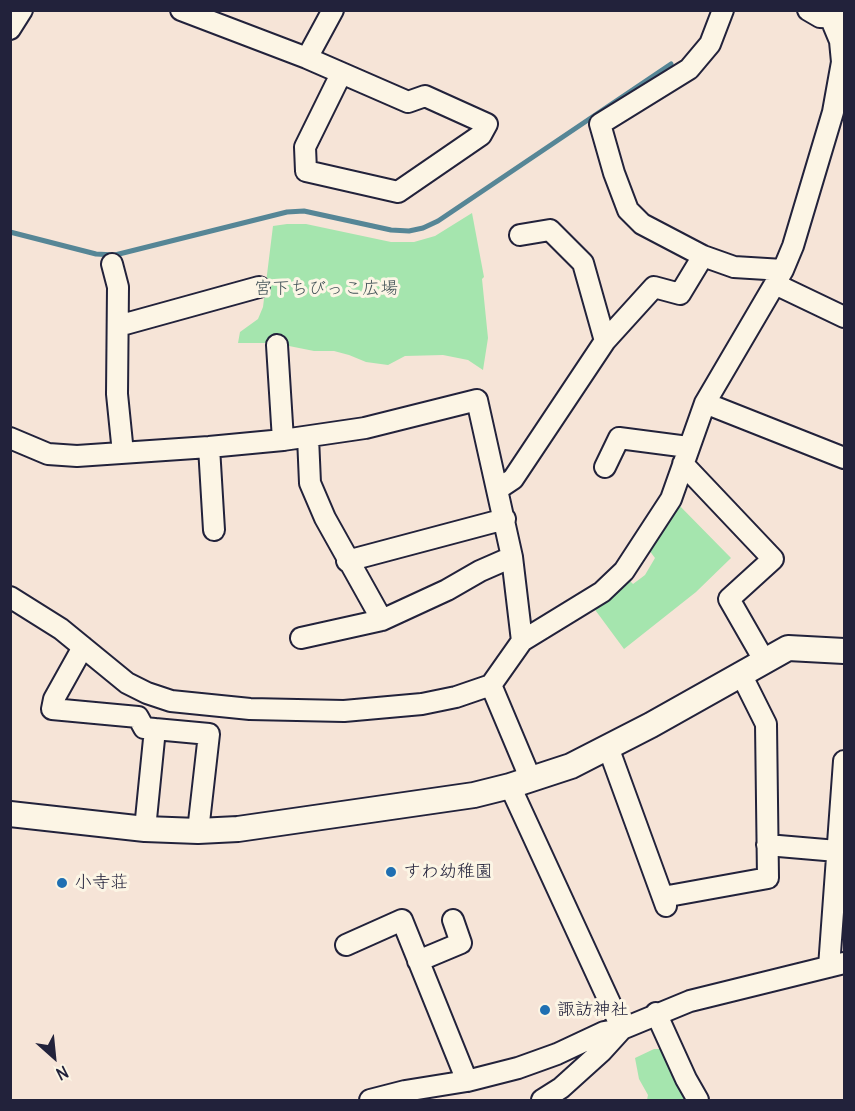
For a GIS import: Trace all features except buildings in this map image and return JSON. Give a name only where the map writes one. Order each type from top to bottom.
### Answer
[{"type":"street","points":[[10,29],[22,10]]},
{"type":"street","points":[[181,10],[307,58],[408,102],[425,96],[487,124],[481,135],[398,192],[306,171],[305,147],[340,74]]},
{"type":"street","points":[[307,58],[333,10]]},
{"type":"street","points":[[723,10],[710,44],[689,69],[600,124],[614,173],[628,210],[642,224],[703,256],[734,267],[779,277],[844,317]]},
{"type":"street","points":[[12,599],[61,629],[127,683],[171,701],[250,709],[344,711],[422,704],[456,697],[490,685],[522,641],[602,592],[624,571],[671,499],[705,403],[779,277],[839,117],[842,62],[837,18],[820,17],[808,10]]},
{"type":"street","points":[[520,235],[550,230],[583,263],[604,341]]},
{"type":"street","points":[[498,489],[513,479],[604,341],[654,287],[680,294],[703,256]]},
{"type":"street","points":[[112,264],[118,287],[117,394],[123,453]]},
{"type":"street","points":[[118,326],[259,287]]},
{"type":"street","points":[[277,345],[283,440]]},
{"type":"street","points":[[10,438],[48,454],[77,456],[208,447],[308,437],[365,428],[477,400],[505,519],[518,597],[522,641]]},
{"type":"street","points":[[705,403],[844,458]]},
{"type":"street","points":[[308,437],[310,483],[347,561],[382,620]]},
{"type":"street","points":[[605,467],[618,438],[686,456],[773,559],[729,599],[764,660]]},
{"type":"street","points":[[208,447],[214,530]]},
{"type":"street","points":[[347,561],[505,519]]},
{"type":"street","points":[[301,638],[382,620],[512,557]]},
{"type":"street","points":[[84,647],[54,699],[52,709],[138,717],[144,728],[209,734],[198,831]]},
{"type":"street","points":[[10,814],[146,829],[198,831],[238,829],[474,795],[521,783],[571,766],[651,725],[788,648],[844,651]]},
{"type":"street","points":[[608,747],[665,902],[768,878],[766,724],[741,674]]},
{"type":"street","points":[[490,685],[521,783],[622,1029]]},
{"type":"street","points":[[146,829],[155,729]]},
{"type":"street","points":[[370,1101],[405,1091],[467,1081],[518,1068],[557,1054],[604,1032],[622,1029],[656,1013],[690,1001],[837,965],[837,851],[844,761]]},
{"type":"street","points":[[767,845],[837,851]]},
{"type":"street","points":[[346,945],[402,920],[467,1081]]},
{"type":"street","points":[[418,961],[461,943],[453,920]]},
{"type":"street","points":[[656,1013],[698,1101]]},
{"type":"street","points":[[542,1101],[561,1088],[603,1051],[622,1029]]},
{"type":"green space","name":"宮下ちびっこ広場","points":[[472,213],[484,277],[482,279],[488,338],[483,370],[468,360],[443,355],[405,356],[388,365],[366,362],[334,351],[314,351],[274,343],[238,343],[240,332],[258,319],[263,307],[273,226],[306,224],[391,242],[414,242],[435,236]]},
{"type":"green space","points":[[674,500],[731,558],[696,592],[624,649],[593,607],[629,580],[633,584],[645,575],[655,558],[646,546]]},
{"type":"green space","points":[[654,1049],[667,1049],[695,1100],[647,1100],[648,1095],[639,1079],[635,1058]]},
{"type":"waterway","points":[[10,232],[96,254],[115,255],[287,212],[304,211],[391,230],[409,231],[423,228],[438,221],[671,64]]},
{"type":"place","name":"すわ幼稚園","points":[[391,872]]},
{"type":"place","name":"小寺荘","points":[[62,883]]},
{"type":"place","name":"諏訪神社","points":[[545,1010]]}]
